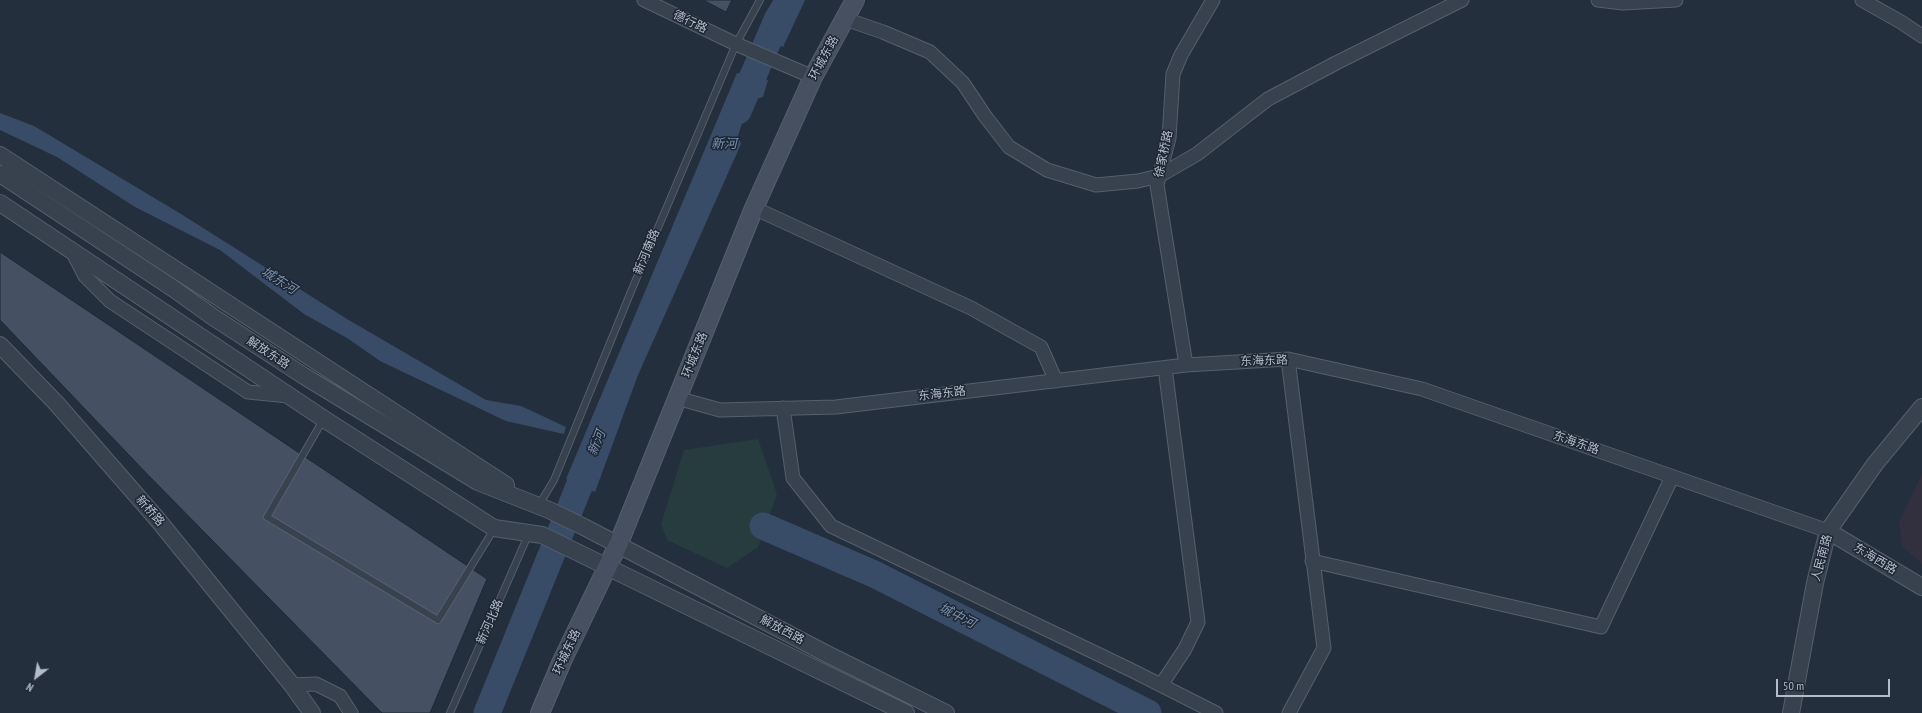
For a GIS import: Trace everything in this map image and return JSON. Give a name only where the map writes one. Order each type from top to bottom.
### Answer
[{"type":"main road","name":"环城东路","points":[[540,713],[562,661],[618,545],[754,208],[813,77],[856,0]]},
{"type":"street","name":"德行路","points":[[644,0],[736,44],[813,77]]},
{"type":"street","name":"徐家桥路","points":[[1186,365],[1157,185],[1169,138],[1173,74],[1181,54],[1213,0]]},
{"type":"street","points":[[845,19],[883,32],[930,52],[963,83],[985,116],[1009,147],[1048,170],[1096,185],[1138,181],[1159,176],[1197,154],[1268,99],[1344,58],[1462,0]]},
{"type":"street","points":[[1598,0],[1623,3],[1676,0]]},
{"type":"street","points":[[1862,0],[1901,22],[1922,36]]},
{"type":"street","points":[[0,155],[544,508]]},
{"type":"street","name":"解放东路","points":[[0,174],[174,289],[213,317],[304,376],[478,482],[544,508]]},
{"type":"street","points":[[0,203],[292,396],[324,419],[494,528],[536,533],[575,550],[906,713]]},
{"type":"street","points":[[754,208],[971,308],[1041,347],[1056,380]]},
{"type":"street","name":"新桥路","points":[[0,345],[56,404],[158,520],[292,685],[312,713]]},
{"type":"street","points":[[1288,359],[1324,648],[1289,713]]},
{"type":"street","name":"东海东路","points":[[677,398],[720,410],[836,407],[1186,365],[1288,359],[1422,389],[1828,532]]},
{"type":"street","points":[[1161,685],[1185,649],[1198,622],[1165,368]]},
{"type":"street","points":[[292,396],[304,376]]},
{"type":"street","name":"人民南路","points":[[1791,713],[1813,591],[1828,532],[1875,464],[1922,407]]},
{"type":"street","points":[[783,408],[793,478],[832,526],[1216,713]]},
{"type":"street","points":[[1312,561],[1601,627],[1672,477]]},
{"type":"street","name":"解放西路","points":[[544,508],[584,527],[829,655],[946,713]]},
{"type":"street","name":"东海西路","points":[[1828,532],[1922,587]]},
{"type":"street","points":[[292,685],[316,684],[340,696],[351,713]]},
{"type":"lane","name":"新河南路","points":[[544,508],[632,289],[736,44],[760,0]]},
{"type":"lane","points":[[324,419],[267,517],[438,620],[494,528]]},
{"type":"lane","name":"新河北路","points":[[450,713],[536,533]]},
{"type":"shaded area","points":[[1922,474],[1922,564],[1902,546],[1899,522]]},
{"type":"green space","points":[[758,439],[777,494],[758,547],[727,568],[667,540],[661,524],[684,450]]},
{"type":"water","points":[[776,0],[805,0],[783,47],[756,35]]},
{"type":"water","name":"新河","points":[[737,73],[768,80],[763,97],[749,101],[738,136],[741,144],[638,375],[595,492],[566,479]]},
{"type":"water","name":"城东河","points":[[0,113],[34,126],[181,214],[347,319],[486,400],[521,406],[566,427],[564,434],[506,421],[380,361],[347,338],[304,314],[220,250],[135,207],[57,157],[0,130]]},
{"type":"building","points":[[703,0],[732,0],[726,12]]},
{"type":"building","points":[[0,252],[487,579],[430,713],[382,713],[149,476],[0,320]]},
{"type":"waterway","name":"新河","points":[[738,111],[777,20],[789,0]]},
{"type":"waterway","name":"新河","points":[[487,713],[593,452]]},
{"type":"waterway","name":"城中河","points":[[763,526],[874,574],[1148,713]]}]
